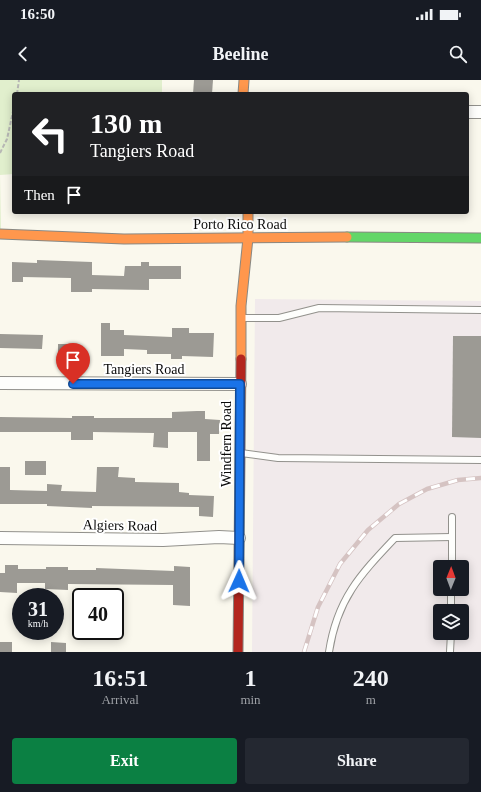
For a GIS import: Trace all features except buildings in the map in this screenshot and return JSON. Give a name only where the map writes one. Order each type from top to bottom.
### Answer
[{"type":"street","points":[[243,92],[244,80]]},
{"type":"street","points":[[469,112],[481,112]]},
{"type":"street","name":"Windfern Road","points":[[238,652],[241,306],[248,238],[248,214]]},
{"type":"street","name":"Porto Rico Road","points":[[0,234],[116,238],[481,238]]},
{"type":"street","name":"Tangiers Road","points":[[0,383],[240,384]]},
{"type":"street","name":"Algiers Road","points":[[0,538],[163,540],[219,537],[239,538]]},
{"type":"lane","points":[[241,318],[279,318],[319,308],[481,310]]},
{"type":"lane","points":[[240,453],[278,458],[481,460]]},
{"type":"lane","points":[[452,517],[452,560]]},
{"type":"lane","points":[[328,652],[335,622],[348,593],[369,566],[395,538],[452,537]]},
{"type":"lane","points":[[450,652],[451,640]]},
{"type":"path","points":[[17,92],[19,80]]},
{"type":"path","points":[[0,153],[7,139],[12,116]]},
{"type":"shaded area","points":[[255,299],[481,301],[481,652],[252,652]]},
{"type":"green space","points":[[0,80],[162,80],[162,92],[12,92],[12,174],[0,175]]},
{"type":"green space","points":[[0,175],[1,228],[0,230]]},
{"type":"railway","points":[[304,652],[318,607],[340,564],[368,530],[399,504],[427,489],[458,480],[481,478]]},
{"type":"traffic: fast","points":[[347,237],[481,238]]},
{"type":"traffic: slow","points":[[243,92],[244,80]]},
{"type":"traffic: slow","points":[[241,359],[241,306],[248,238],[248,214]]},
{"type":"traffic: slow","points":[[0,234],[124,239],[347,237]]},
{"type":"traffic: jam","points":[[238,652],[241,359]]},
{"type":"route","points":[[73,384],[240,384],[239,581]]}]
